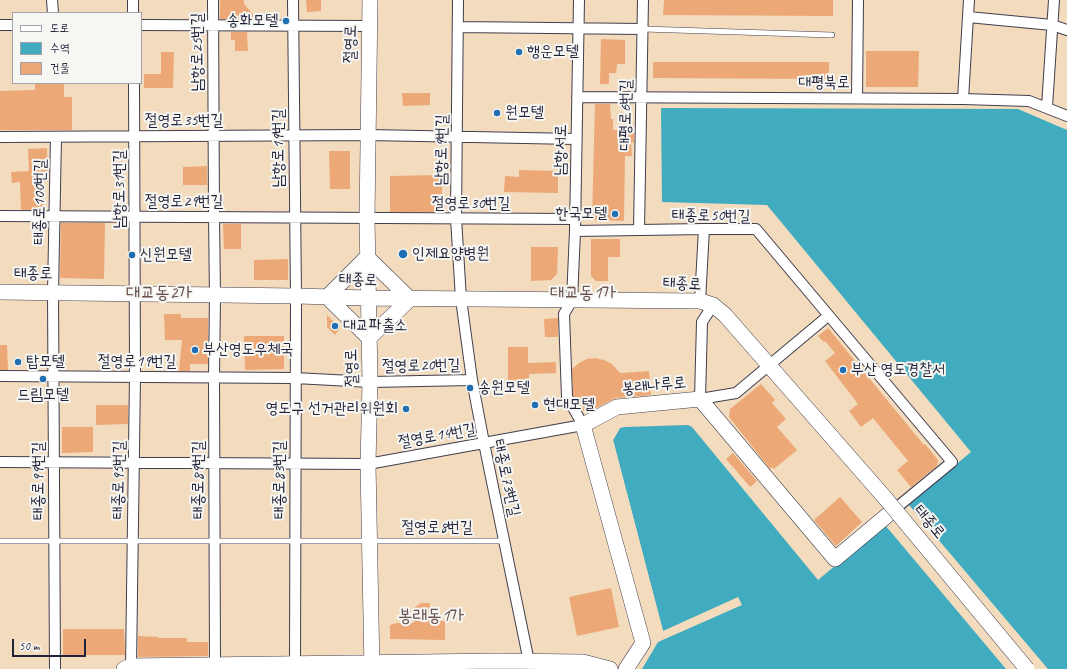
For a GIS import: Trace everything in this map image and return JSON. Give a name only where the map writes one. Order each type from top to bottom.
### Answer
[{"type":"main road","name":"절영로","points":[[370,0],[367,257],[370,382],[368,464],[371,666]]},
{"type":"main road","points":[[367,257],[410,299],[369,338],[327,297],[367,257]]},
{"type":"main road","name":"태종로","points":[[0,292],[707,303],[725,314],[891,503],[1027,669]]},
{"type":"main road","name":"봉래나루로","points":[[583,425],[617,407],[700,399],[836,559],[891,503]]},
{"type":"main road","points":[[583,425],[643,642],[626,669]]},
{"type":"main road","points":[[127,667],[295,664],[371,666],[583,662],[610,669]]},
{"type":"street","points":[[52,0],[52,12]]},
{"type":"street","points":[[133,0],[133,12]]},
{"type":"street","name":"남항로25번길","points":[[213,0],[213,136],[216,296]]},
{"type":"street","name":"남항로19번길","points":[[293,0],[294,218],[296,296]]},
{"type":"street","name":"남항로9번길","points":[[458,0],[456,218],[461,299]]},
{"type":"street","name":"남항서로","points":[[572,300],[575,232],[579,0]]},
{"type":"street","name":"대평로6번길","points":[[639,230],[643,0]]},
{"type":"street","points":[[857,98],[858,0]]},
{"type":"street","points":[[963,99],[969,0]]},
{"type":"street","points":[[1047,107],[1054,0]]},
{"type":"street","points":[[968,17],[1052,25],[1067,30]]},
{"type":"street","points":[[0,25],[12,25]]},
{"type":"street","points":[[142,25],[370,26]]},
{"type":"street","points":[[458,27],[643,29]]},
{"type":"street","name":"남항로31번길","points":[[134,84],[134,294]]},
{"type":"street","name":"대평북로","points":[[577,97],[857,98],[1029,101],[1067,116]]},
{"type":"street","name":"절영로35번길","points":[[0,137],[368,135],[576,139]]},
{"type":"street","name":"태종로100번길","points":[[53,292],[56,137]]},
{"type":"street","name":"절영로29번길","points":[[0,216],[367,218]]},
{"type":"street","name":"절영로30번길","points":[[367,218],[575,219]]},
{"type":"street","points":[[704,229],[707,303]]},
{"type":"street","name":"태종로50번길","points":[[575,232],[756,229],[828,316]]},
{"type":"street","name":"태종로99번길","points":[[53,292],[55,669]]},
{"type":"street","name":"태종로95번길","points":[[127,667],[133,541],[135,376],[134,294]]},
{"type":"street","name":"태종로89번길","points":[[215,665],[214,377],[216,296]]},
{"type":"street","name":"태종로83번길","points":[[295,664],[296,296]]},
{"type":"street","name":"태종로73번길","points":[[461,299],[472,380],[529,662]]},
{"type":"street","points":[[572,300],[564,314],[567,397],[583,425]]},
{"type":"street","name":"태종로","points":[[700,399],[702,322],[707,303]]},
{"type":"street","points":[[700,399],[736,393],[828,316],[952,462],[891,503]]},
{"type":"street","name":"절영로19번길","points":[[0,376],[295,378],[370,382]]},
{"type":"street","name":"절영로20번길","points":[[370,382],[472,380]]},
{"type":"street","name":"절영로14번길","points":[[0,462],[368,464],[583,425]]},
{"type":"lane","points":[[643,29],[832,35]]},
{"type":"lane","name":"절영로8번길","points":[[0,541],[504,541]]},
{"type":"water","points":[[661,108],[1018,109],[1067,130],[1067,669],[642,669],[663,631],[613,440],[620,428],[688,425],[692,427],[818,580],[971,452],[767,205],[662,202]]},
{"type":"pier","points":[[620,428],[613,440],[663,631],[738,597],[742,605],[658,642],[657,639],[661,631],[611,440],[617,429]]},
{"type":"pier","points":[[909,505],[1048,669],[1006,669],[885,525]]},
{"type":"building","points":[[220,0],[244,0],[244,4],[253,14],[253,19],[220,19]]},
{"type":"building","points":[[306,0],[321,0],[321,11],[307,12]]},
{"type":"building","points":[[664,0],[833,0],[833,16],[663,15]]},
{"type":"building","points":[[231,32],[247,32],[248,51],[235,51],[235,40],[231,40]]},
{"type":"building","points":[[601,39],[625,40],[625,64],[617,64],[616,73],[609,73],[609,84],[600,84]]},
{"type":"building","points":[[866,51],[919,51],[918,87],[866,87]]},
{"type":"building","points":[[161,52],[174,52],[173,88],[144,88],[144,74],[161,74]]},
{"type":"building","points":[[653,62],[829,62],[829,79],[653,78]]},
{"type":"building","points":[[35,84],[64,84],[64,97],[72,97],[72,130],[0,130],[0,91],[35,90]]},
{"type":"building","points":[[402,93],[430,93],[430,105],[403,106]]},
{"type":"building","points":[[595,104],[610,104],[611,119],[613,119],[613,130],[634,130],[634,143],[631,142],[632,156],[625,156],[624,221],[592,220]]},
{"type":"building","points":[[47,148],[48,182],[42,182],[43,210],[21,210],[20,182],[12,183],[11,172],[29,171],[28,149]]},
{"type":"building","points":[[329,151],[350,151],[350,189],[330,189]]},
{"type":"building","points":[[207,166],[207,185],[183,185],[183,167]]},
{"type":"building","points":[[519,170],[558,171],[558,193],[504,192],[505,176],[519,177]]},
{"type":"building","points":[[442,175],[442,212],[390,212],[390,176]]},
{"type":"building","points":[[61,223],[105,223],[104,279],[60,278]]},
{"type":"building","points":[[223,224],[241,224],[241,249],[224,249]]},
{"type":"building","points":[[591,239],[620,239],[620,257],[608,257],[608,281],[596,281],[591,276]]},
{"type":"building","points":[[531,247],[558,247],[557,274],[551,280],[531,281]]},
{"type":"building","points":[[288,259],[288,280],[254,280],[254,260]]},
{"type":"building","name":"부산영도우체국","points":[[164,314],[181,314],[181,318],[208,318],[208,364],[190,364],[190,371],[179,371],[182,340],[165,340]]},
{"type":"building","points":[[327,315],[340,328],[335,335],[327,327]]},
{"type":"building","points":[[558,318],[558,337],[545,337],[544,319]]},
{"type":"building","points":[[828,328],[938,460],[937,466],[911,487],[897,470],[908,461],[873,418],[861,427],[849,411],[858,404],[825,361],[835,353],[825,341],[824,342],[818,336]]},
{"type":"building","points":[[244,336],[284,336],[284,369],[245,370]]},
{"type":"building","points":[[0,345],[7,345],[8,370],[0,370]]},
{"type":"building","points":[[508,347],[528,347],[528,363],[556,362],[556,373],[529,374],[529,382],[508,382]]},
{"type":"building","points":[[595,358],[612,364],[620,373],[649,371],[651,395],[616,398],[588,412],[582,410],[573,395],[572,369],[587,359]]},
{"type":"building","points":[[761,384],[775,400],[772,403],[786,419],[777,427],[797,450],[774,469],[772,467],[770,469],[729,417],[730,409]]},
{"type":"building","points":[[96,405],[128,405],[128,424],[96,425]]},
{"type":"building","points":[[62,427],[93,427],[93,452],[62,453]]},
{"type":"building","points":[[733,453],[757,481],[750,487],[726,459]]},
{"type":"building","points":[[840,497],[862,522],[836,546],[814,520]]},
{"type":"building","points":[[611,588],[619,627],[577,636],[569,597]]},
{"type":"building","points":[[421,603],[430,603],[430,621],[445,621],[445,640],[390,639],[390,625],[397,623],[414,623],[414,608]]},
{"type":"building","points":[[63,629],[124,629],[125,655],[63,655]]},
{"type":"building","points":[[138,636],[187,638],[187,642],[208,642],[208,656],[138,657]]},
{"type":"place","name":"송화모텔","points":[[286,21]]},
{"type":"place","name":"행운모텔","points":[[519,52]]},
{"type":"place","name":"원모텔","points":[[497,113]]},
{"type":"place","name":"한국모텔","points":[[615,214]]},
{"type":"place","name":"인제요양병원","points":[[403,254]]},
{"type":"place","name":"신원모텔","points":[[132,255]]},
{"type":"place","name":"대교파출소","points":[[335,326]]},
{"type":"place","name":"부산영도우체국","points":[[195,350]]},
{"type":"place","name":"탑모텔","points":[[18,362]]},
{"type":"place","name":"부산 영도경찰서","points":[[843,370]]},
{"type":"place","name":"드림모텔","points":[[43,379]]},
{"type":"place","name":"송원모텔","points":[[470,388]]},
{"type":"place","name":"현대모텔","points":[[535,405]]},
{"type":"place","name":"영도구 선거관리위원회","points":[[406,409]]},
{"type":"district","name":"대교동2가","points":[[159,293]]},
{"type":"district","name":"대교동1가","points":[[583,293]]},
{"type":"district","name":"봉래동1가","points":[[431,616]]}]
